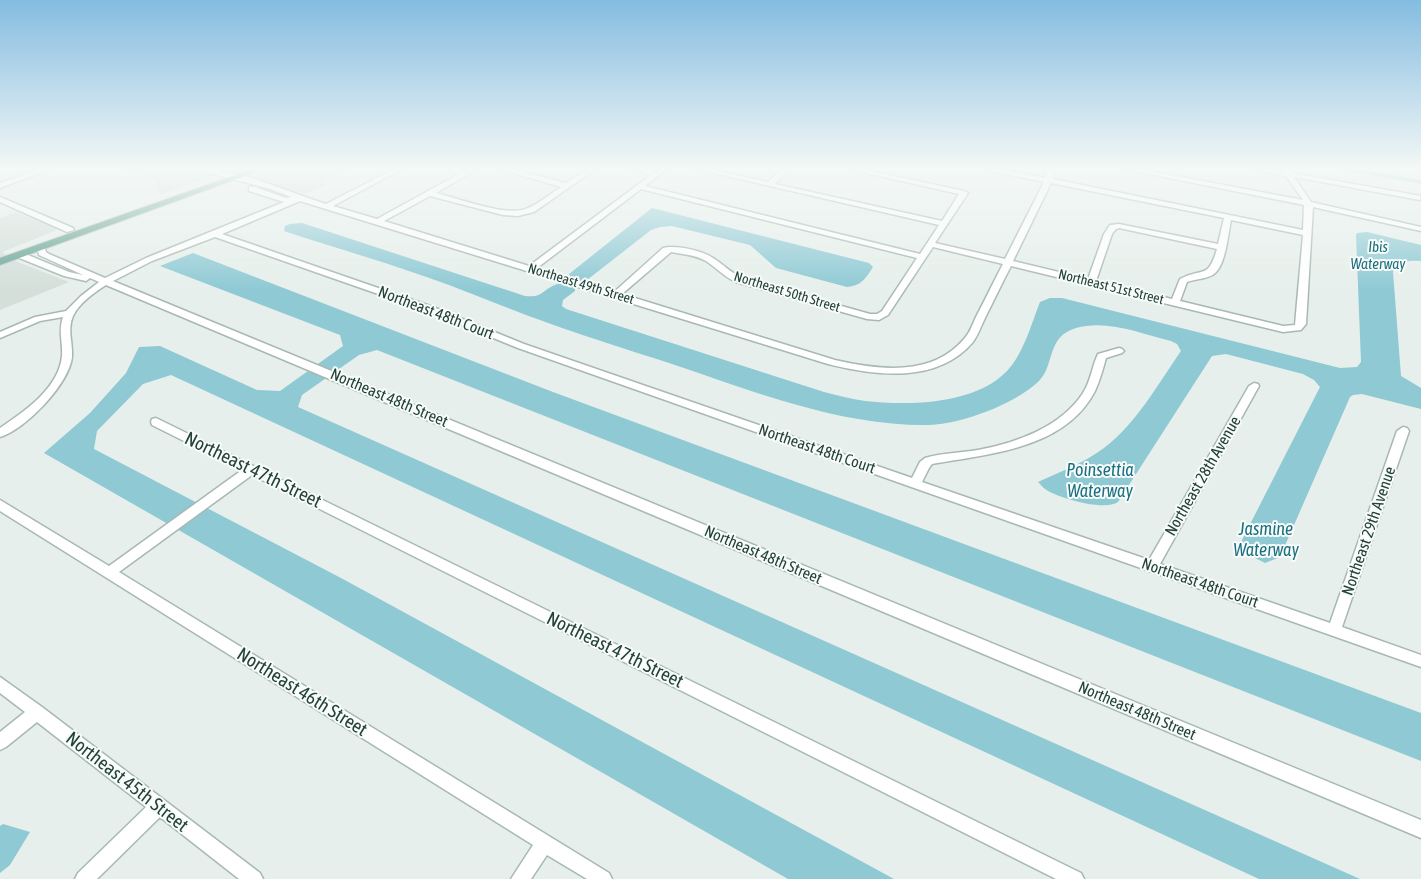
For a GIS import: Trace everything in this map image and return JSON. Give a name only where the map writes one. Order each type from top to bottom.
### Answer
[{"type":"main road","points":[[0,255],[131,209]]},
{"type":"main road","points":[[0,262],[141,209]]},
{"type":"main road","points":[[53,243],[70,230]]},
{"type":"street","points":[[23,209],[70,230]]},
{"type":"street","points":[[0,335],[38,319],[70,312],[105,281],[148,261],[274,209]]},
{"type":"street","name":"Northeast 49th Street","points":[[336,209],[832,362],[862,369],[882,371],[922,368],[951,357],[963,348],[970,339],[1034,209]]},
{"type":"street","points":[[377,222],[400,209]]},
{"type":"street","points":[[488,209],[518,214],[533,209]]},
{"type":"street","points":[[530,269],[610,209]]},
{"type":"street","points":[[729,209],[923,257],[954,209]]},
{"type":"street","points":[[879,209],[944,224]]},
{"type":"street","points":[[1193,209],[1307,233],[1309,209]]},
{"type":"street","points":[[1331,209],[1421,229]]},
{"type":"street","points":[[1174,303],[1183,281],[1189,277],[1211,272],[1217,266],[1228,216]]},
{"type":"street","points":[[1091,282],[1108,234],[1113,227],[1129,227],[1221,247]]},
{"type":"street","name":"Northeast 51st Street","points":[[931,244],[1292,330],[1298,328],[1301,324],[1307,233]]},
{"type":"street","name":"Northeast 48th Court","points":[[215,234],[430,309],[521,346],[1421,661]]},
{"type":"street","name":"Northeast 48th Street","points":[[41,247],[42,253],[46,256],[105,281],[1421,829]]},
{"type":"street","name":"Northeast 50th Street","points":[[616,295],[666,250],[671,249],[702,256],[710,260],[726,274],[739,280],[870,317],[879,316],[885,313],[923,257]]},
{"type":"street","name":"Northeast 48th Street","points":[[20,255],[67,274],[96,282],[105,281]]},
{"type":"street","points":[[0,433],[31,411],[58,380],[67,356],[64,332],[70,312]]},
{"type":"street","points":[[915,483],[924,465],[929,462],[1004,448],[1058,423],[1076,408],[1088,394],[1102,356],[1119,351]]},
{"type":"street","name":"Northeast 28th Avenue","points":[[1152,566],[1254,386]]},
{"type":"street","name":"Northeast 47th Street","points":[[156,422],[1075,879]]},
{"type":"street","name":"Northeast 29th Avenue","points":[[1334,631],[1403,431]]},
{"type":"street","points":[[110,572],[251,469]]},
{"type":"street","name":"Northeast 46th Street","points":[[0,505],[603,879]]},
{"type":"street","name":"Northeast 45th Street","points":[[0,684],[254,879]]},
{"type":"street","points":[[0,742],[37,712]]},
{"type":"street","points":[[84,879],[159,806]]},
{"type":"street","points":[[520,879],[545,843]]},
{"type":"shaded area","points":[[16,212],[56,228],[55,231],[2,252],[18,262],[69,282],[0,310],[0,218]]},
{"type":"water","points":[[651,209],[869,263],[873,267],[865,278],[860,283],[847,287],[776,268],[750,245],[672,226],[660,227],[651,230],[587,280],[575,287],[575,291],[563,300],[562,306],[566,309],[824,392],[883,403],[923,402],[944,400],[964,395],[983,388],[999,378],[1012,365],[1021,351],[1040,302],[1050,298],[1062,298],[1340,368],[1357,367],[1361,362],[1356,235],[1357,233],[1367,232],[1421,245],[1421,261],[1401,263],[1393,272],[1401,376],[1421,388],[1421,409],[1362,394],[1350,397],[1280,557],[1265,563],[1248,552],[1242,540],[1320,387],[1314,380],[1303,374],[1226,354],[1212,356],[1118,502],[1094,505],[1056,495],[1046,490],[1038,482],[1088,458],[1116,438],[1146,403],[1181,351],[1177,344],[1171,341],[1112,326],[1100,325],[1076,328],[1066,332],[1055,345],[1044,374],[1039,381],[1002,405],[972,417],[942,424],[896,424],[863,420],[830,414],[766,396],[562,328],[449,285],[284,231],[285,226],[302,223],[525,296],[539,295],[570,276],[569,274]]},
{"type":"water","points":[[193,253],[553,392],[1421,713],[1421,761],[377,350],[359,355],[302,395],[298,407],[1360,879],[1259,879],[171,375],[143,384],[97,431],[94,449],[341,578],[894,879],[788,879],[44,453],[90,413],[126,373],[139,347],[160,346],[257,390],[280,391],[343,346],[340,335],[160,266]]},
{"type":"water","points":[[3,824],[30,832],[10,865],[0,873],[0,826]]},
{"type":"water label","name":"Ibis Waterway","points":[[1378,256]]},
{"type":"water label","name":"Poinsettia Waterway","points":[[1100,480]]},
{"type":"water label","name":"Jasmine Waterway","points":[[1266,539]]}]
